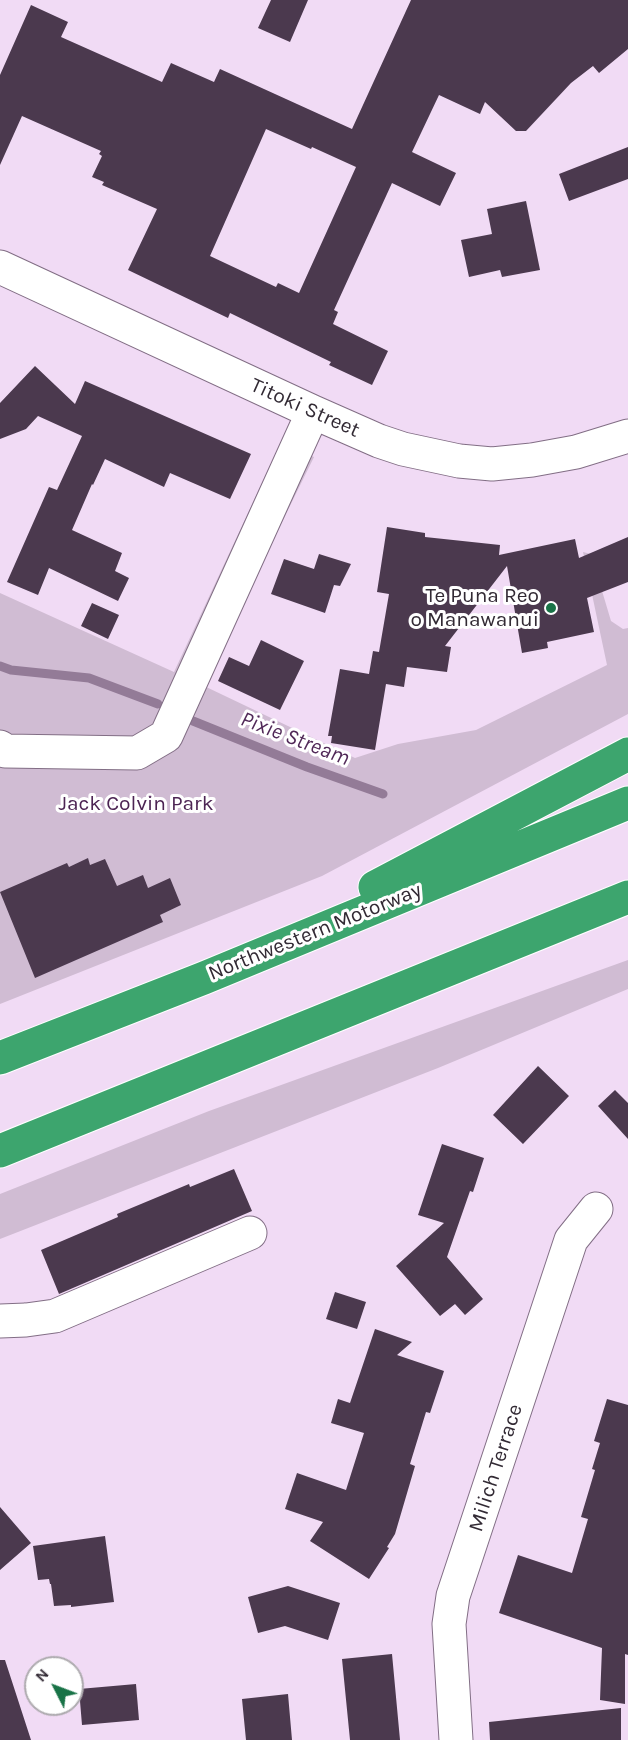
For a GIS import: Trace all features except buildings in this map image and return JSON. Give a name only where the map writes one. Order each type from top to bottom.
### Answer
[{"type":"highway","points":[[204,978],[628,754]]},
{"type":"highway","name":"Northwestern Motorway","points":[[0,1058],[204,978],[628,803]]},
{"type":"highway","points":[[0,1150],[628,897]]},
{"type":"highway","points":[[329,1018],[628,913]]},
{"type":"street","name":"Titoki Street","points":[[0,267],[313,412],[403,449],[459,461],[492,464],[576,452],[628,436]]},
{"type":"street","points":[[0,747],[5,751],[137,753],[166,736],[313,412]]},
{"type":"street","name":"Milich Terrace","points":[[456,1740],[449,1624],[453,1596],[571,1240],[596,1209]]},
{"type":"street","points":[[0,1321],[55,1316],[250,1233]]},
{"type":"green space","name":"Jack Colvin Park","points":[[281,442],[314,457],[202,685],[355,758],[398,744],[476,730],[607,665],[583,552],[591,554],[611,621],[623,629],[628,628],[628,714],[322,876],[0,1004],[0,593],[174,672]]},
{"type":"green space","points":[[628,960],[628,989],[438,1068],[0,1239],[0,1194],[209,1111]]},
{"type":"waterway","name":"Pixie Stream","points":[[0,666],[11,670],[89,678],[158,704]]},
{"type":"waterway","name":"Pixie Stream","points":[[193,721],[307,767],[383,794]]},
{"type":"place","name":"Te Puna Reo o Manawanui","points":[[551,608]]}]
